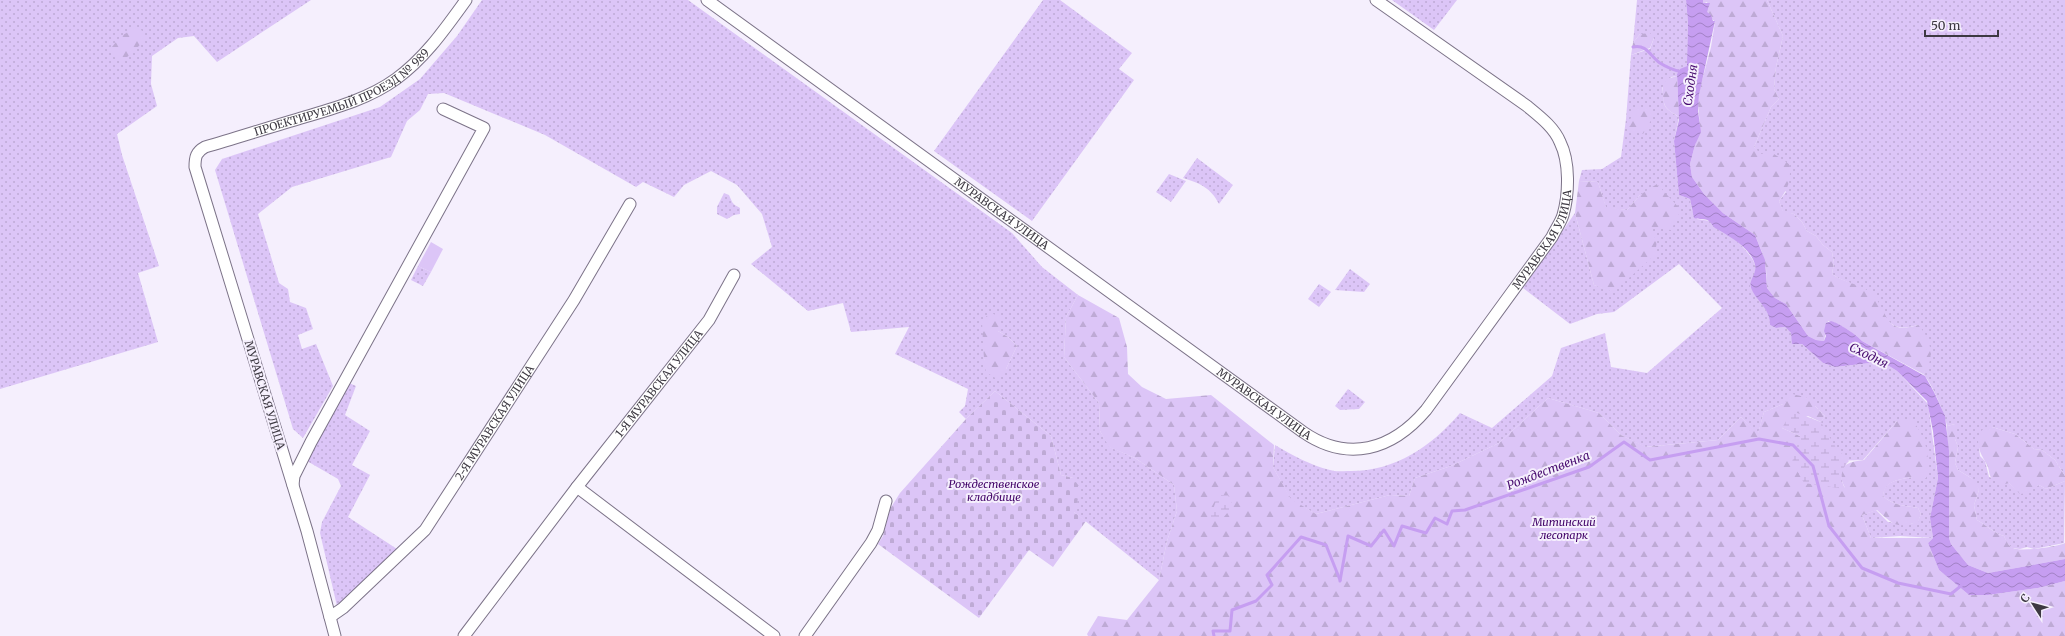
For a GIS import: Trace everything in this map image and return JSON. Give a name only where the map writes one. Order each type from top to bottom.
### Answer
[{"type":"street","name":"ПРОЕКТИРУЕМЫЙ ПРОЕЗД № 989","points":[[196,155],[205,147],[354,101],[389,83],[420,59],[442,34],[466,0]]},
{"type":"street","name":"МУРАВСКАЯ УЛИЦА","points":[[707,0],[1303,432],[1319,442],[1335,448],[1353,449],[1388,442],[1402,434],[1426,410],[1552,236],[1563,216],[1566,198],[1566,160],[1560,142],[1548,125],[1528,106],[1376,0]]},
{"type":"street","points":[[293,486],[294,476],[311,442],[484,128],[443,110]]},
{"type":"street","name":"МУРАВСКАЯ УЛИЦА","points":[[196,155],[195,167],[307,531],[335,636]]},
{"type":"street","name":"2-Я МУРАВСКАЯ УЛИЦА","points":[[330,618],[343,608],[425,530],[574,300],[630,204]]},
{"type":"street","name":"1-Я МУРАВСКАЯ УЛИЦА","points":[[464,636],[577,487],[709,320],[734,276]]},
{"type":"street","points":[[577,487],[774,636]]},
{"type":"street","points":[[805,636],[871,543],[878,530],[886,501]]},
{"type":"green space","points":[[0,0],[311,0],[217,62],[194,36],[178,38],[152,56],[151,84],[157,106],[117,134],[122,155],[159,266],[138,273],[158,342],[0,389]]},
{"type":"green space","points":[[482,0],[688,0],[1012,233],[1042,267],[1078,295],[1066,317],[1064,357],[1099,403],[1100,431],[1110,447],[1135,458],[1174,485],[1177,511],[1167,541],[1159,580],[1074,512],[1073,478],[1061,475],[1051,436],[995,391],[966,419],[959,412],[965,406],[968,389],[895,354],[909,327],[851,332],[843,303],[808,311],[751,264],[772,247],[762,214],[737,185],[711,171],[684,185],[674,197],[643,182],[636,187],[545,135],[444,93],[428,94],[420,110],[407,121],[391,157],[292,187],[258,214],[279,283],[288,289],[290,302],[306,308],[313,329],[298,335],[302,349],[316,344],[333,386],[303,438],[293,429],[215,170],[222,159],[380,107],[420,79],[457,36]],"holes":[[[998,331],[1008,337],[1017,346],[1006,369],[984,360],[985,348],[983,334]]]},
{"type":"green space","points":[[1043,0],[1060,0],[1132,53],[1119,69],[1134,80],[1032,221],[934,151]]},
{"type":"green space","points":[[1392,0],[1457,0],[1434,30]]},
{"type":"green space","points":[[1637,0],[1686,0],[1688,23],[1687,66],[1678,71],[1677,76],[1671,77],[1662,88],[1666,108],[1679,117],[1674,141],[1679,195],[1690,199],[1692,210],[1697,219],[1710,221],[1739,243],[1751,257],[1754,262],[1755,269],[1750,286],[1766,309],[1770,325],[1776,328],[1785,327],[1791,333],[1793,344],[1802,344],[1823,363],[1835,367],[1870,363],[1889,366],[1897,371],[1928,404],[1938,478],[1930,518],[1933,538],[1900,536],[1871,538],[1862,515],[1876,510],[1888,522],[1911,524],[1918,521],[1921,514],[1918,508],[1895,503],[1883,496],[1886,487],[1889,484],[1897,480],[1912,477],[1923,441],[1920,433],[1897,421],[1863,460],[1792,462],[1825,416],[1815,406],[1783,404],[1764,412],[1758,434],[1741,417],[1718,440],[1645,447],[1621,435],[1599,413],[1548,398],[1499,443],[1451,466],[1415,478],[1409,496],[1390,495],[1316,514],[1291,500],[1273,467],[1275,445],[1308,463],[1332,471],[1365,470],[1381,467],[1396,462],[1424,447],[1437,437],[1460,413],[1492,428],[1552,376],[1561,348],[1605,333],[1611,367],[1647,373],[1722,308],[1679,264],[1614,312],[1597,314],[1570,324],[1523,288],[1575,213],[1594,285],[1613,291],[1634,272],[1645,227],[1640,195],[1627,210],[1606,208],[1598,182],[1579,181],[1582,170],[1602,169],[1621,157],[1626,119],[1631,55],[1650,49],[1654,38],[1640,34],[1633,43]]},
{"type":"green space","points":[[1703,0],[1767,0],[1783,36],[1776,67],[1774,89],[1779,99],[1771,107],[1754,147],[1761,154],[1771,152],[1789,164],[1790,179],[1785,192],[1779,201],[1783,211],[1794,214],[1802,222],[1807,231],[1816,236],[1823,245],[1832,252],[1834,263],[1832,274],[1862,287],[1871,293],[1892,324],[1898,327],[1906,328],[1918,325],[1922,330],[1929,342],[1931,355],[1930,362],[1923,374],[1862,341],[1856,335],[1836,323],[1828,321],[1824,341],[1816,340],[1808,336],[1786,304],[1775,298],[1767,288],[1766,268],[1762,252],[1755,235],[1723,213],[1704,194],[1692,177],[1690,164],[1700,126],[1698,104],[1700,88],[1711,47],[1715,22],[1706,12],[1709,7],[1707,2],[1702,4]]},
{"type":"green space","points":[[1767,0],[2065,0],[2065,476],[2055,460],[2042,450],[2034,449],[2015,434],[1992,427],[1979,448],[1980,456],[1985,461],[1989,477],[2009,483],[2020,493],[2039,485],[2046,489],[2065,481],[2064,543],[2034,549],[2027,547],[2020,549],[2012,548],[2007,543],[2004,536],[1993,531],[1977,520],[1974,505],[1979,490],[1971,478],[1958,470],[1955,463],[1958,447],[1955,439],[1955,424],[1947,426],[1944,414],[1937,398],[1930,383],[1923,374],[1925,371],[1918,325],[1910,327],[1897,327],[1893,325],[1885,317],[1870,293],[1841,280],[1832,274],[1834,263],[1832,252],[1823,245],[1816,236],[1807,231],[1802,222],[1794,214],[1783,212],[1779,201],[1786,192],[1754,147],[1771,107],[1779,99],[1774,89],[1776,67],[1783,36]]},
{"type":"green space","points":[[137,27],[145,33],[141,44],[124,60],[115,58],[112,47],[121,36]]},
{"type":"green space","points":[[1650,33],[1654,38],[1650,48],[1631,55],[1633,43],[1640,34]]},
{"type":"green space","points":[[1677,76],[1679,117],[1665,106],[1662,90],[1667,79]]},
{"type":"green space","points":[[1648,108],[1653,117],[1643,134],[1633,132],[1628,124],[1635,109]]},
{"type":"green space","points":[[1197,158],[1233,185],[1219,204],[1209,190],[1195,182],[1183,178]]},
{"type":"green space","points":[[1169,174],[1186,181],[1171,202],[1156,192]]},
{"type":"green space","points":[[1579,181],[1598,182],[1606,207],[1627,210],[1640,195],[1657,184],[1681,210],[1671,230],[1646,227],[1657,240],[1655,255],[1613,292],[1594,285],[1575,213]]},
{"type":"green space","points":[[724,193],[729,195],[733,203],[740,208],[740,214],[734,215],[727,219],[717,214],[717,207]]},
{"type":"green space","points":[[431,242],[443,249],[431,272],[418,266]]},
{"type":"green space","points":[[418,266],[431,272],[423,286],[411,280]]},
{"type":"green space","points":[[1350,269],[1370,284],[1364,292],[1335,290]]},
{"type":"green space","points":[[1319,284],[1331,292],[1319,307],[1308,299]]},
{"type":"green space","name":"Митинский лесопарк","points":[[1078,295],[1119,318],[1127,347],[1128,374],[1142,387],[1166,399],[1211,395],[1274,445],[1273,467],[1291,499],[1316,514],[1390,495],[1409,496],[1415,478],[1451,466],[1499,443],[1548,398],[1599,413],[1621,435],[1646,447],[1718,440],[1741,417],[1758,433],[1764,412],[1783,404],[1792,394],[1814,399],[1815,406],[1825,416],[1821,422],[1808,416],[1782,428],[1800,436],[1845,488],[1841,475],[1843,467],[1851,462],[1864,460],[1897,421],[1913,421],[1921,434],[1928,455],[1926,478],[1918,481],[1912,477],[1893,482],[1884,491],[1883,496],[1895,503],[1918,508],[1921,514],[1918,522],[1904,525],[1891,522],[1877,510],[1862,515],[1871,538],[1933,538],[1928,543],[1939,570],[1969,595],[1988,595],[2038,588],[2065,581],[2065,636],[1088,636],[1087,634],[1098,616],[1127,620],[1159,580],[1167,541],[1177,511],[1174,485],[1135,458],[1109,447],[1100,431],[1099,403],[1064,357],[1066,317]]},
{"type":"green space","points":[[990,312],[1001,318],[998,331],[1008,337],[1017,346],[1006,369],[997,379],[986,372],[984,360],[982,322]]},
{"type":"green space","points":[[349,383],[356,386],[345,415],[370,431],[352,465],[370,475],[348,517],[397,549],[337,606],[320,533],[322,522],[341,486],[338,479],[307,461]]},
{"type":"green space","points":[[1348,389],[1365,402],[1359,409],[1340,410],[1335,406]]},
{"type":"green space","name":"Рождественское кладбище","points":[[995,391],[1051,436],[1061,475],[1073,478],[1081,489],[1074,512],[1086,521],[1053,567],[1029,550],[979,618],[878,544],[883,536],[890,509],[900,493],[966,419]]},
{"type":"green space","points":[[1792,411],[1821,422],[1836,448],[1849,461],[1842,471],[1842,481],[1845,489],[1804,483],[1792,462],[1800,436],[1782,428]]},
{"type":"green space","points":[[1955,424],[1955,439],[1958,447],[1955,463],[1958,470],[1976,483],[1979,490],[1974,505],[1977,520],[1993,531],[2004,536],[2007,543],[2013,548],[2039,548],[2065,543],[2065,559],[1988,573],[1968,565],[1951,544],[1949,538],[1947,426]]},
{"type":"green space","points":[[1985,427],[1992,427],[2015,434],[2034,449],[2042,450],[2055,460],[2065,476],[2065,481],[2046,489],[2039,485],[2027,493],[2020,494],[2009,483],[2002,485],[1996,482],[1991,477],[1978,444],[1979,435]]},
{"type":"green space","points":[[1218,495],[1228,495],[1233,506],[1223,518],[1210,518]]},
{"type":"water","name":"Сходня","points":[[1686,0],[1703,0],[1703,3],[1710,3],[1707,12],[1711,15],[1713,21],[1715,21],[1699,95],[1698,111],[1701,132],[1695,145],[1690,164],[1692,177],[1704,194],[1723,213],[1755,235],[1765,260],[1767,288],[1775,298],[1786,304],[1808,336],[1816,340],[1824,341],[1826,336],[1824,331],[1826,323],[1831,321],[1839,324],[1862,341],[1925,376],[1945,416],[1949,451],[1949,538],[1951,544],[1968,565],[1988,573],[2065,559],[2065,581],[2038,588],[1988,595],[1969,595],[1939,570],[1928,543],[1933,538],[1930,518],[1938,478],[1933,431],[1927,401],[1897,371],[1889,366],[1870,363],[1835,367],[1823,363],[1802,344],[1792,344],[1791,333],[1785,327],[1776,328],[1770,325],[1766,310],[1751,288],[1750,285],[1755,271],[1755,265],[1749,253],[1739,243],[1714,227],[1709,221],[1694,218],[1690,199],[1679,195],[1674,141],[1679,120],[1677,74],[1680,69],[1687,66],[1688,23]]},
{"type":"waterway","name":"Сходня","points":[[1633,47],[1642,47],[1660,63],[1681,72]]},
{"type":"waterway","name":"Рождественка","points":[[1340,581],[1348,536],[1371,546],[1384,530],[1394,546],[1402,526],[1426,533],[1435,518],[1447,524],[1452,511],[1465,510],[1589,467],[1624,442],[1650,460],[1759,439],[1793,445],[1813,466],[1829,526],[1862,568],[1898,583],[1951,594],[1962,585]]},
{"type":"waterway","name":"Рождественка","points":[[1214,636],[1213,631],[1230,631],[1232,610],[1256,601],[1272,585],[1267,575],[1301,537],[1326,545],[1340,580]]}]
